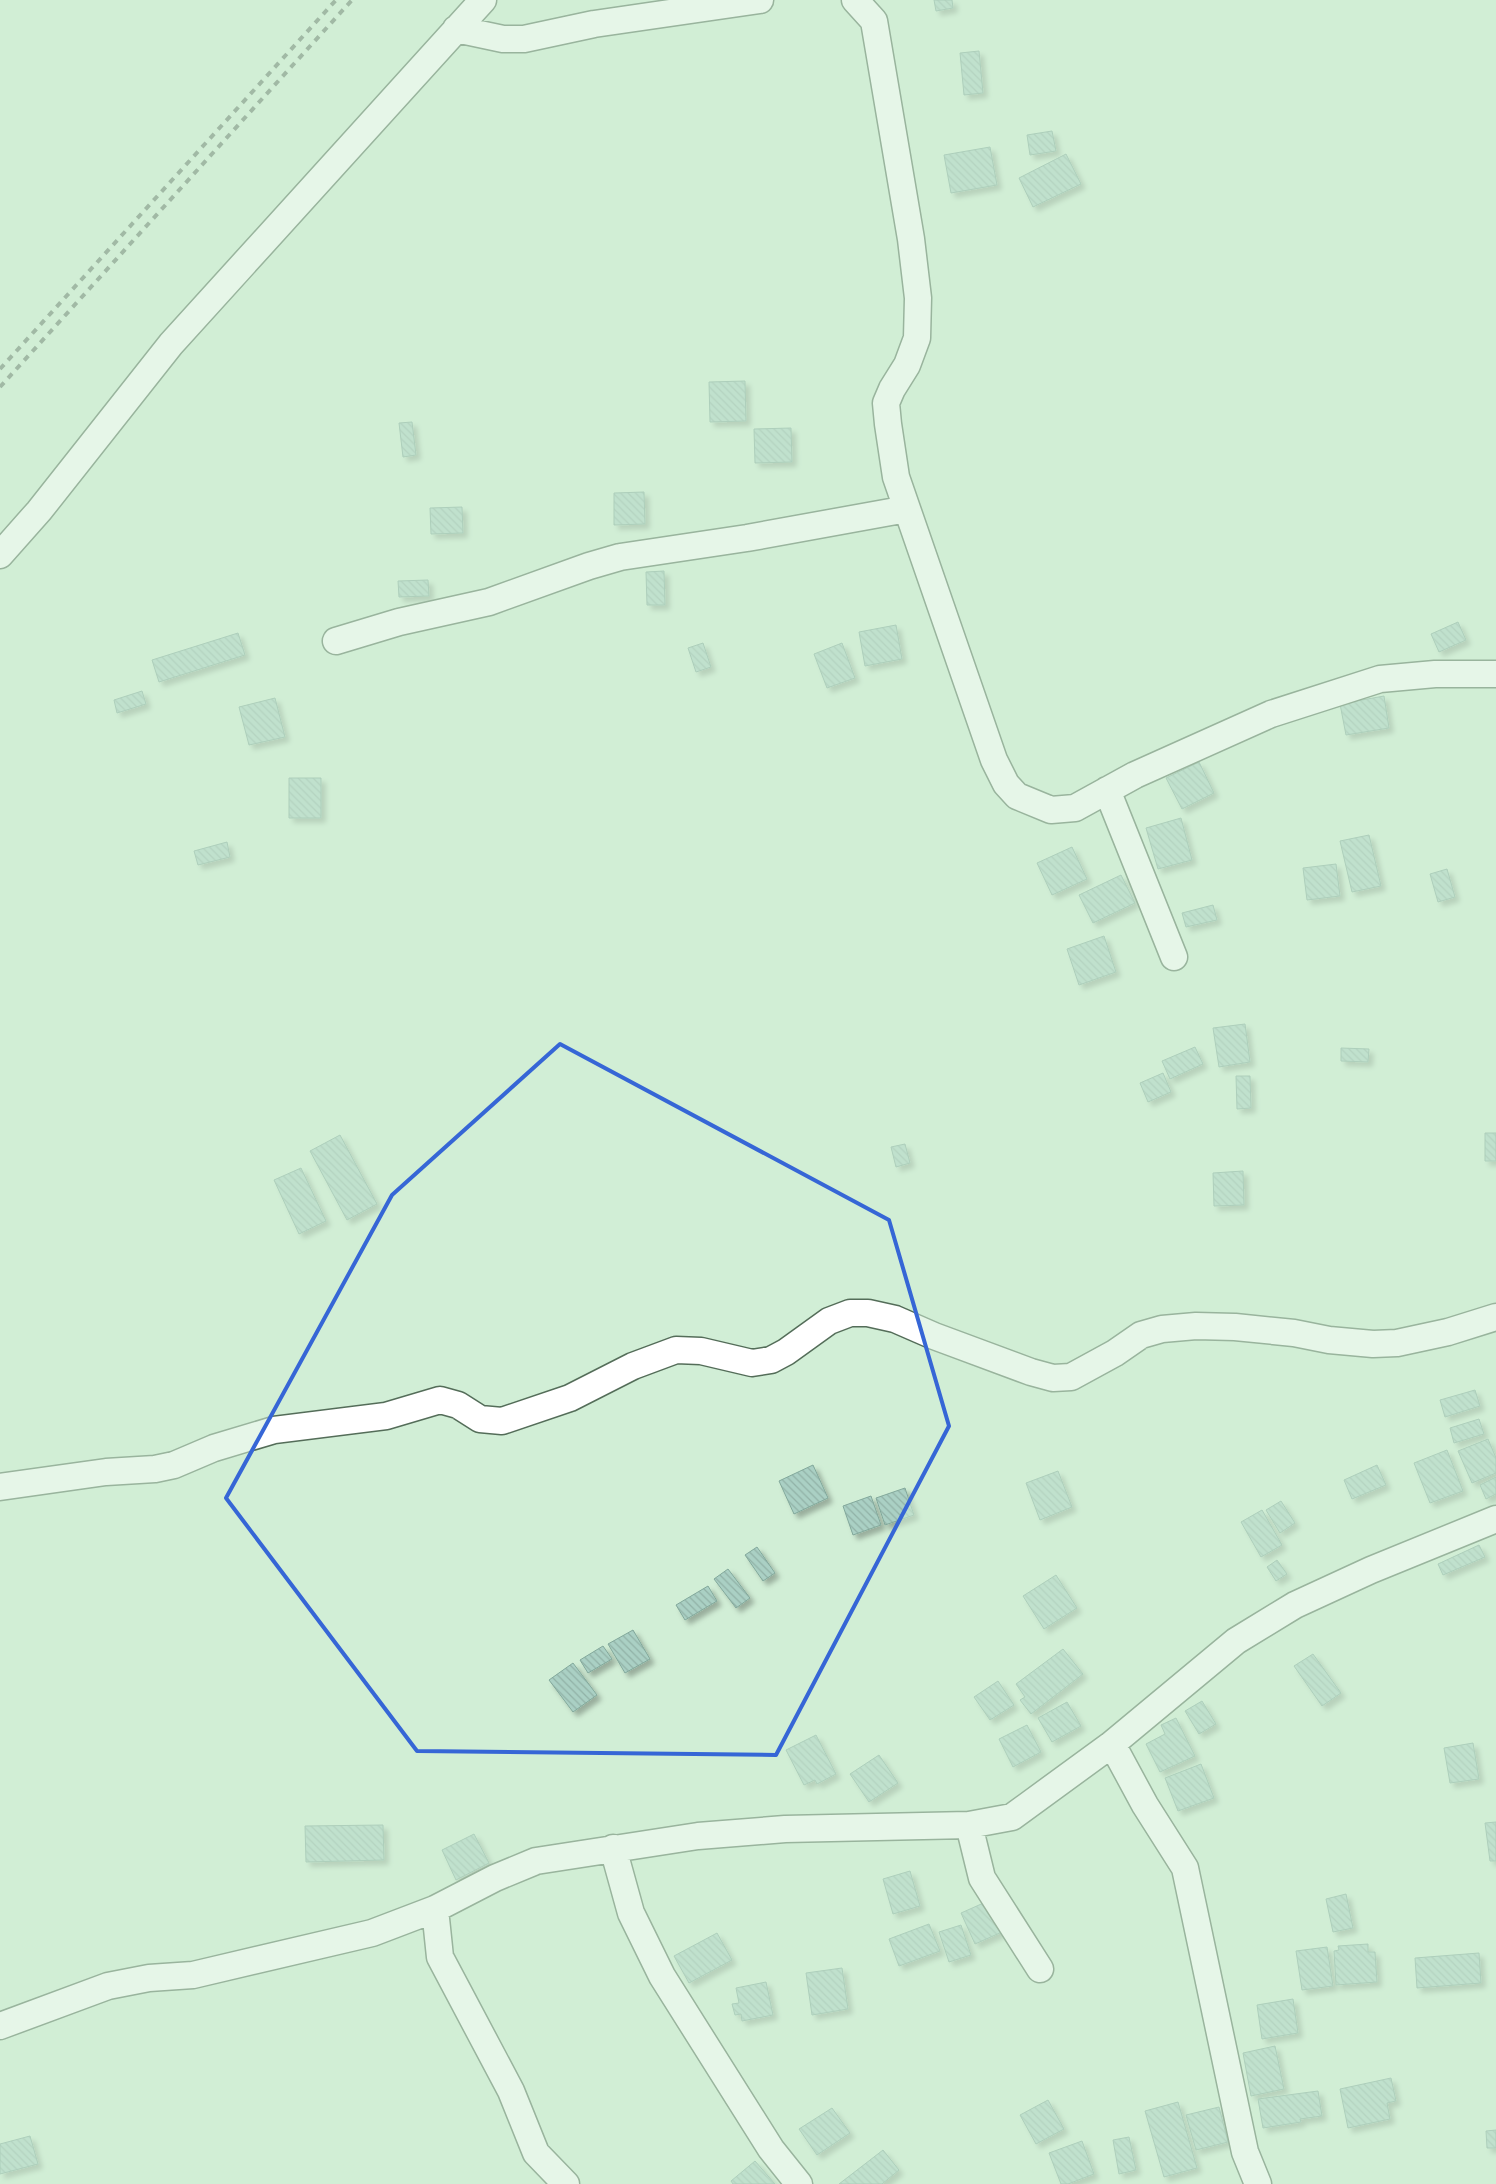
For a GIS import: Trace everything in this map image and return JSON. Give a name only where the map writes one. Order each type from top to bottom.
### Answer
[{"type":"street","points":[[0,556],[39,511],[171,344],[483,0]]},
{"type":"street","points":[[456,29],[503,39],[524,39],[594,24],[760,0]]},
{"type":"street","points":[[856,0],[874,21],[911,239],[918,298],[917,338],[906,365],[892,389],[886,404],[896,477],[994,760],[1006,784],[1017,796],[1051,810],[1075,808],[1135,775],[1271,714],[1380,679],[1434,674],[1496,674]]},
{"type":"street","points":[[336,640],[399,622],[489,602],[620,557],[747,538],[908,509]]},
{"type":"street","points":[[1107,790],[1174,957]]},
{"type":"street","points":[[0,1487],[106,1472],[174,1465],[214,1448],[274,1430],[386,1416],[440,1400],[458,1405],[480,1418],[502,1421],[570,1398],[633,1366],[676,1350],[701,1351],[752,1363],[766,1361],[786,1352],[829,1321],[850,1313],[868,1313],[895,1319],[934,1336],[1031,1372],[1053,1378],[1071,1377],[1115,1353],[1141,1335],[1162,1329],[1196,1326],[1235,1327],[1373,1344],[1396,1343],[1440,1334],[1496,1317]]},
{"type":"street","points":[[0,2026],[108,1986],[149,1978],[193,1975],[372,1933],[434,1909],[495,1878],[536,1861],[698,1836],[785,1828],[969,1825],[1012,1817],[1112,1744],[1136,1722],[1236,1641],[1295,1605],[1371,1570],[1496,1519]]},
{"type":"street","points":[[1112,1744],[1145,1805],[1185,1868],[1245,2152],[1258,2184]]},
{"type":"street","points":[[969,1825],[982,1878],[1040,1969]]},
{"type":"street","points":[[613,1848],[631,1913],[662,1976],[771,2150],[799,2184]]},
{"type":"street","points":[[434,1909],[440,1957],[511,2091],[536,2153],[566,2184]]},
{"type":"highlighted area","points":[[560,1044],[889,1220],[949,1426],[776,1755],[417,1751],[226,1498],[392,1195]]},
{"type":"building","points":[[934,0],[952,0],[953,8],[936,11]]},
{"type":"building","points":[[979,51],[983,93],[964,95],[960,53]]},
{"type":"building","points":[[1052,131],[1056,151],[1030,155],[1027,135]]},
{"type":"building","points":[[990,147],[997,185],[951,193],[944,155]]},
{"type":"building","points":[[1066,154],[1081,184],[1033,207],[1019,178]]},
{"type":"building","points":[[745,381],[746,421],[710,422],[709,382]]},
{"type":"building","points":[[412,422],[416,455],[403,457],[399,423]]},
{"type":"building","points":[[791,428],[792,462],[755,463],[754,429]]},
{"type":"building","points":[[644,492],[645,524],[614,525],[614,493]]},
{"type":"building","points":[[462,507],[463,533],[431,534],[430,508]]},
{"type":"building","points":[[664,571],[665,605],[647,605],[646,572]]},
{"type":"building","points":[[428,580],[429,596],[399,597],[398,581]]},
{"type":"building","points":[[1458,622],[1466,640],[1439,652],[1431,634]]},
{"type":"building","points":[[896,625],[902,659],[865,666],[859,632]]},
{"type":"building","points":[[238,633],[245,655],[159,682],[152,660]]},
{"type":"building","points":[[703,643],[711,667],[696,672],[688,648]]},
{"type":"building","points":[[842,643],[855,678],[827,688],[814,654]]},
{"type":"building","points":[[142,691],[146,704],[117,713],[114,700]]},
{"type":"building","points":[[1384,696],[1389,728],[1346,735],[1340,704]]},
{"type":"building","points":[[275,698],[285,737],[249,745],[239,707]]},
{"type":"building","points":[[1199,762],[1214,793],[1182,809],[1166,778]]},
{"type":"building","points":[[289,778],[321,778],[321,818],[289,818]]},
{"type":"building","points":[[1181,818],[1192,860],[1158,869],[1146,828]]},
{"type":"building","points":[[1369,835],[1381,886],[1352,892],[1340,841]]},
{"type":"building","points":[[227,842],[230,857],[198,865],[194,851]]},
{"type":"building","points":[[1072,847],[1087,879],[1052,895],[1037,863]]},
{"type":"building","points":[[1336,864],[1340,896],[1307,900],[1303,868]]},
{"type":"building","points":[[1447,869],[1455,897],[1438,902],[1430,874]]},
{"type":"building","points":[[1121,875],[1135,903],[1093,923],[1079,895]]},
{"type":"building","points":[[1213,905],[1217,920],[1186,927],[1182,913]]},
{"type":"building","points":[[1104,936],[1116,972],[1079,985],[1067,949]]},
{"type":"building","points":[[1245,1024],[1250,1062],[1219,1067],[1213,1028]]},
{"type":"building","points":[[1195,1047],[1203,1064],[1170,1079],[1162,1061]]},
{"type":"building","points":[[1341,1048],[1369,1049],[1368,1062],[1341,1061]]},
{"type":"building","points":[[1163,1073],[1171,1092],[1148,1102],[1140,1083]]},
{"type":"building","points":[[1236,1076],[1250,1076],[1251,1108],[1237,1109]]},
{"type":"building","points":[[1485,1133],[1496,1133],[1496,1161],[1485,1161]]},
{"type":"building","points":[[340,1135],[377,1204],[347,1220],[310,1151]]},
{"type":"building","points":[[905,1144],[910,1163],[896,1167],[891,1147]]},
{"type":"building","points":[[301,1168],[326,1221],[299,1234],[274,1180]]},
{"type":"building","points":[[1243,1171],[1244,1205],[1214,1206],[1213,1173]]},
{"type":"building","points":[[1475,1390],[1480,1406],[1445,1417],[1440,1400]]},
{"type":"building","points":[[1479,1419],[1484,1434],[1454,1443],[1450,1428]]},
{"type":"building","points":[[1488,1439],[1496,1458],[1496,1473],[1472,1483],[1458,1451]]},
{"type":"building","points":[[1447,1450],[1463,1491],[1430,1503],[1414,1463]]},
{"type":"building","points":[[813,1465],[828,1498],[794,1514],[779,1481]]},
{"type":"building","points":[[1377,1465],[1386,1485],[1352,1499],[1344,1480]]},
{"type":"building","points":[[1058,1471],[1072,1507],[1040,1520],[1026,1483]]},
{"type":"building","points":[[1496,1477],[1496,1494],[1486,1499],[1480,1485]]},
{"type":"building","points":[[905,1488],[914,1515],[885,1525],[876,1498]]},
{"type":"building","points":[[871,1496],[881,1525],[853,1535],[843,1506]]},
{"type":"building","points":[[1281,1501],[1295,1523],[1280,1533],[1266,1510]]},
{"type":"building","points":[[1262,1510],[1282,1545],[1261,1557],[1241,1522]]},
{"type":"building","points":[[1479,1545],[1485,1557],[1443,1575],[1438,1564]]},
{"type":"building","points":[[757,1547],[775,1573],[763,1581],[745,1555]]},
{"type":"building","points":[[1277,1560],[1287,1574],[1276,1581],[1267,1567]]},
{"type":"building","points":[[728,1569],[750,1598],[736,1608],[714,1579]]},
{"type":"building","points":[[1056,1575],[1077,1608],[1044,1629],[1023,1596]]},
{"type":"building","points":[[708,1586],[717,1601],[685,1620],[676,1605]]},
{"type":"building","points":[[633,1630],[650,1659],[625,1673],[608,1644]]},
{"type":"building","points":[[603,1646],[612,1659],[588,1673],[580,1660]]},
{"type":"building","points":[[1063,1649],[1083,1674],[1031,1714],[1020,1700],[1025,1697],[1016,1684]]},
{"type":"building","points":[[1313,1654],[1341,1693],[1322,1706],[1294,1666]]},
{"type":"building","points":[[573,1663],[597,1695],[573,1712],[549,1680]]},
{"type":"building","points":[[998,1681],[1014,1705],[990,1720],[974,1697]]},
{"type":"building","points":[[1202,1701],[1216,1724],[1199,1734],[1185,1711]]},
{"type":"building","points":[[1067,1702],[1081,1726],[1052,1742],[1038,1718]]},
{"type":"building","points":[[1176,1718],[1195,1756],[1160,1772],[1146,1744],[1165,1734],[1161,1725]]},
{"type":"building","points":[[1027,1725],[1041,1752],[1013,1767],[999,1739]]},
{"type":"building","points":[[816,1735],[836,1774],[817,1784],[815,1780],[804,1785],[786,1750]]},
{"type":"building","points":[[1473,1743],[1479,1779],[1450,1783],[1444,1748]]},
{"type":"building","points":[[879,1755],[898,1783],[869,1802],[850,1774]]},
{"type":"building","points":[[1201,1764],[1214,1798],[1178,1811],[1165,1778]]},
{"type":"building","points":[[1496,1822],[1496,1861],[1490,1861],[1485,1823]]},
{"type":"building","points":[[383,1825],[384,1860],[306,1862],[305,1826]]},
{"type":"building","points":[[474,1834],[489,1863],[456,1880],[442,1850]]},
{"type":"building","points":[[910,1871],[920,1906],[893,1914],[883,1879]]},
{"type":"building","points":[[1346,1894],[1353,1928],[1333,1932],[1326,1899]]},
{"type":"building","points":[[988,1901],[1002,1932],[975,1944],[961,1913]]},
{"type":"building","points":[[929,1924],[940,1951],[899,1966],[889,1939]]},
{"type":"building","points":[[961,1925],[971,1955],[949,1962],[939,1932]]},
{"type":"building","points":[[717,1933],[732,1960],[689,1983],[674,1956]]},
{"type":"building","points":[[1368,1944],[1368,1952],[1375,1952],[1377,1982],[1336,1985],[1334,1951],[1339,1950],[1338,1946]]},
{"type":"building","points":[[1327,1947],[1333,1986],[1302,1990],[1296,1951]]},
{"type":"building","points":[[1479,1953],[1481,1983],[1417,1988],[1415,1958]]},
{"type":"building","points":[[842,1968],[848,2009],[812,2015],[806,1973]]},
{"type":"building","points":[[766,1982],[773,2015],[742,2021],[741,2014],[735,2015],[732,2004],[739,2003],[736,1988]]},
{"type":"building","points":[[1293,1999],[1298,2033],[1262,2039],[1257,2005]]},
{"type":"building","points":[[1275,2046],[1284,2089],[1251,2096],[1243,2053]]},
{"type":"building","points":[[1391,2078],[1396,2101],[1387,2103],[1390,2119],[1348,2128],[1340,2089]]},
{"type":"building","points":[[1318,2091],[1322,2116],[1300,2119],[1301,2122],[1263,2128],[1258,2099]]},
{"type":"building","points":[[1048,2100],[1064,2129],[1036,2144],[1020,2115]]},
{"type":"building","points":[[1178,2102],[1197,2168],[1164,2177],[1145,2111]]},
{"type":"building","points":[[1219,2107],[1228,2142],[1196,2150],[1186,2115]]},
{"type":"building","points":[[832,2108],[850,2133],[817,2155],[799,2129]]},
{"type":"building","points":[[1496,2130],[1496,2148],[1487,2148],[1486,2131]]},
{"type":"building","points":[[30,2136],[38,2164],[0,2174],[0,2144]]},
{"type":"building","points":[[1129,2137],[1136,2170],[1119,2174],[1113,2140]]},
{"type":"building","points":[[1082,2141],[1094,2174],[1068,2184],[1061,2184],[1049,2153]]},
{"type":"building","points":[[883,2150],[899,2170],[882,2184],[839,2184]]},
{"type":"building","points":[[755,2161],[775,2184],[733,2184],[731,2181]]},
{"type":"railway","points":[[0,369],[336,0]]},
{"type":"railway","points":[[0,387],[352,0]]}]
